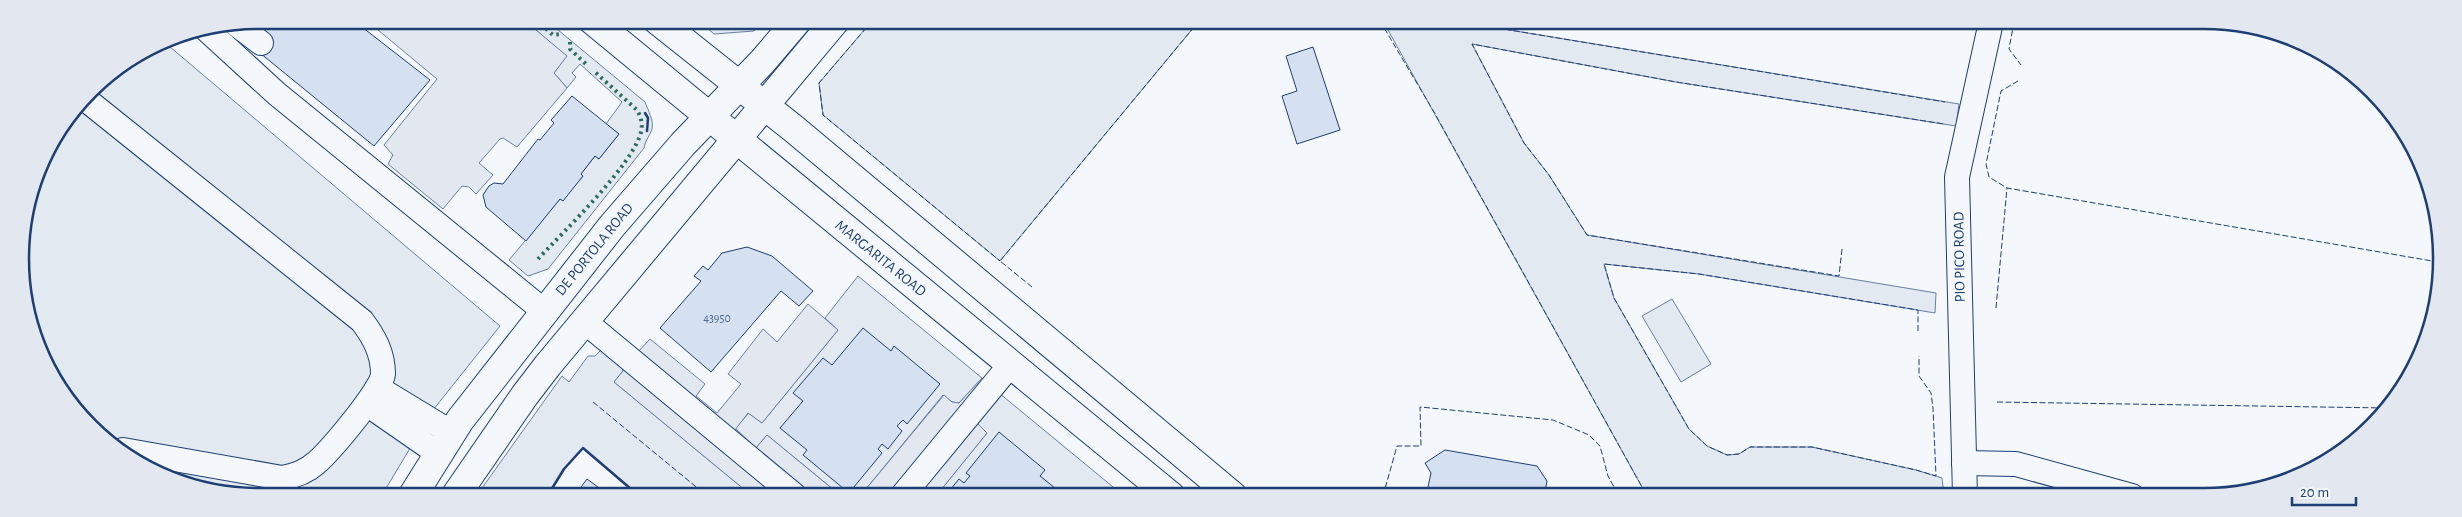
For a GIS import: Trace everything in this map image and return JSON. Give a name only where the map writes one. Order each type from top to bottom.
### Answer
[{"type":"main road","name":"MARGARITA ROAD","points":[[603,29],[1160,488]]},
{"type":"main road","points":[[668,29],[764,106],[1223,488]]},
{"type":"main road","name":"DE PORTOLA ROAD","points":[[417,488],[445,443],[544,311],[612,226],[788,29]]},
{"type":"main road","points":[[461,488],[524,395],[828,29]]},
{"type":"street","points":[[243,29],[261,43]]},
{"type":"street","name":"PIO PICO ROAD","points":[[1965,488],[1957,177],[1989,29]]},
{"type":"street","points":[[211,34],[277,94],[544,311]]},
{"type":"street","points":[[90,103],[362,321],[375,338],[381,357],[383,376],[373,396],[316,463],[298,476],[282,478],[163,466],[150,461]]},
{"type":"street","points":[[584,321],[786,488]]},
{"type":"street","points":[[910,488],[1011,364]]},
{"type":"street","points":[[373,396],[445,443]]},
{"type":"street","points":[[1964,463],[2016,464],[2103,488]]},
{"type":"shaded area","points":[[377,29],[535,29],[567,56],[554,73],[567,88],[517,147],[503,138],[500,139],[479,163],[493,175],[476,194],[469,187],[462,186],[443,209],[388,164],[393,155],[384,145],[437,79]]},
{"type":"shaded area","points":[[534,29],[557,29],[645,102],[652,126],[644,148],[548,269],[528,276],[509,260],[560,199],[563,200],[583,176],[581,174],[595,156],[599,159],[619,134],[606,124],[622,102],[580,64],[572,73],[576,77],[567,88],[554,73],[566,56]]},
{"type":"shaded area","points":[[708,29],[756,29],[754,31],[714,34]]},
{"type":"shaded area","points":[[865,29],[1192,29],[1000,261],[823,115],[819,83]]},
{"type":"shaded area","points":[[1387,29],[1504,29],[1959,104],[1956,126],[1676,82],[1472,44],[1524,143],[1549,175],[1587,235],[1936,293],[1935,313],[1699,274],[1604,264],[1614,298],[1689,429],[1707,446],[1727,455],[1739,454],[1750,447],[1812,447],[1916,470],[1942,478],[1943,488],[1643,488]]},
{"type":"shaded area","points":[[170,47],[500,326],[433,410],[386,488],[243,488],[214,484],[185,476],[157,465],[131,450],[107,431],[76,398],[52,360],[37,318],[29,274],[29,243],[33,214],[41,185],[52,157],[67,131],[86,107],[107,86],[131,67]]},
{"type":"shaded area","points":[[858,276],[982,378],[959,403],[952,402],[943,395],[867,488],[831,488],[767,435],[756,448],[735,428],[749,413],[762,423],[838,330],[825,318]]},
{"type":"shaded area","points":[[1672,299],[1711,364],[1681,382],[1642,316]]},
{"type":"shaded area","points":[[808,304],[838,330],[762,423],[748,413],[735,430],[756,448],[767,435],[831,488],[743,488],[614,382],[623,371],[623,368],[650,339],[705,384],[696,396],[717,413],[741,384],[728,374],[763,329],[777,342]]},
{"type":"shaded area","points":[[601,350],[623,368],[623,371],[614,382],[743,488],[630,488],[583,448],[564,469],[552,488],[482,488],[562,376],[569,382],[588,356],[595,356]]},
{"type":"shaded area","points":[[982,378],[999,393],[977,423],[987,433],[942,488],[867,488],[944,395],[952,402],[959,403]]},
{"type":"shaded area","points":[[999,393],[1114,488],[942,488],[987,433],[977,423]]},
{"type":"building","points":[[250,29],[365,29],[430,80],[374,146],[260,53]]},
{"type":"building","points":[[1313,47],[1340,130],[1297,144],[1282,96],[1297,91],[1286,56]]},
{"type":"building","points":[[572,96],[619,134],[599,159],[595,156],[581,174],[583,176],[563,201],[560,199],[526,241],[486,207],[483,195],[489,186],[494,183],[503,184],[538,139],[540,140],[554,123],[551,120]]},
{"type":"building","points":[[747,247],[772,256],[813,291],[799,306],[781,291],[711,372],[660,328],[701,281],[694,276],[703,266],[708,270],[722,253]]},
{"type":"building","points":[[863,328],[891,351],[894,346],[940,384],[907,424],[903,420],[897,426],[902,431],[888,449],[882,444],[878,449],[882,453],[853,488],[843,488],[803,455],[807,450],[780,428],[803,401],[793,393],[823,358],[832,365]]},
{"type":"building","points":[[999,432],[1045,470],[1040,476],[1055,488],[952,488],[959,479],[964,483],[970,476],[966,473]]},
{"type":"building","points":[[1445,450],[1537,466],[1547,481],[1546,488],[1427,488],[1431,473],[1425,463]]},
{"type":"building","points":[[587,479],[599,488],[580,488]]},
{"type":"hedge","points":[[546,29],[553,35],[561,34]]},
{"type":"hedge","points":[[570,42],[570,49],[588,66]]},
{"type":"hedge","points":[[538,259],[612,179],[635,146],[641,132],[642,126],[637,110],[595,72]]},
{"type":"fence","points":[[865,29],[819,83],[823,115],[1000,261]]},
{"type":"fence","points":[[1032,287],[1000,261],[1192,29]]},
{"type":"fence","points":[[1385,29],[1434,112],[1643,488]]},
{"type":"fence","points":[[1503,29],[1945,102]]},
{"type":"fence","points":[[2013,29],[2009,49],[2021,65]]},
{"type":"fence","points":[[1842,249],[1839,276],[1587,235],[1549,175],[1524,143],[1472,44],[1676,82],[1944,124]]},
{"type":"fence","points":[[2018,81],[2001,91],[1986,164],[1989,177],[2007,188],[2433,261]]},
{"type":"fence","points":[[1996,308],[2007,188]]},
{"type":"fence","points":[[1918,331],[1918,310],[1699,274],[1604,264],[1614,298],[1689,429],[1707,446],[1727,455],[1739,454],[1750,447],[1812,447],[1936,476],[1931,393],[1919,376],[1919,356]]},
{"type":"fence","points":[[593,402],[697,488]]},
{"type":"fence","points":[[1997,402],[2378,408]]},
{"type":"fence","points":[[1385,488],[1397,446],[1421,446],[1420,407],[1553,420],[1589,435],[1600,446],[1608,476],[1615,488]]},
{"type":"wall","points":[[645,113],[648,118],[647,131]]},
{"type":"wall","points":[[552,488],[564,469],[583,448],[630,488]]}]
